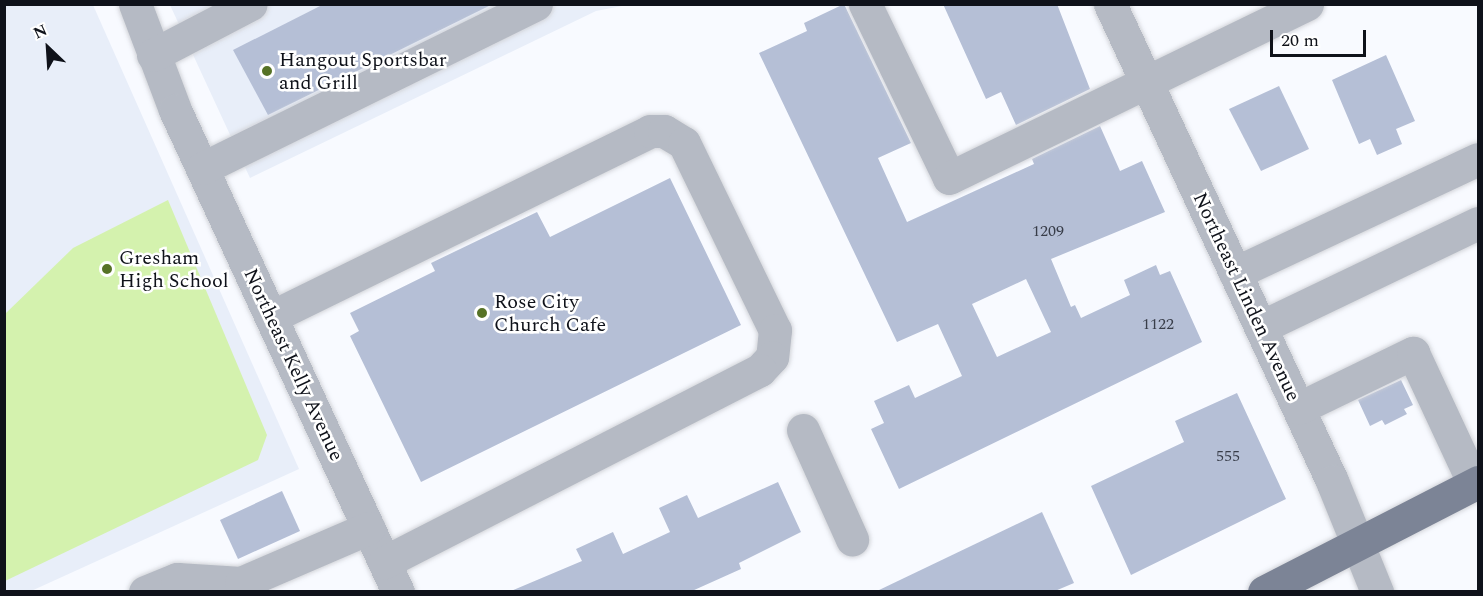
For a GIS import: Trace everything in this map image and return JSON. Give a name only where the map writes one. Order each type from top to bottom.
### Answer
[{"type":"main road","points":[[1264,591],[1476,483]]},
{"type":"street","name":"Northeast Kelly Avenue","points":[[135,4],[153,55],[202,168],[391,577]]},
{"type":"street","points":[[153,55],[251,4]]},
{"type":"street","points":[[202,168],[536,4]]},
{"type":"street","points":[[865,4],[949,178],[1307,4]]},
{"type":"street","name":"Northeast Linden Avenue","points":[[1110,4],[1299,408],[1377,591]]},
{"type":"street","points":[[271,317],[657,131],[684,143],[775,330],[772,357],[760,370],[391,577]]},
{"type":"street","points":[[1235,273],[1479,159]]},
{"type":"street","points":[[1261,327],[1479,223]]},
{"type":"street","points":[[1299,408],[1413,353],[1476,483]]},
{"type":"street","points":[[804,430],[852,539]]},
{"type":"street","points":[[145,591],[177,579],[241,583],[369,528]]},
{"type":"shaded area","name":"Gresham High School","points":[[4,5],[93,5],[299,469],[29,592],[4,591]]},
{"type":"shaded area","points":[[170,5],[627,5],[596,11],[250,178]]},
{"type":"green space","name":"Gresham High School","points":[[168,200],[267,435],[258,460],[5,581],[5,314],[73,248]]},
{"type":"building","points":[[324,4],[493,4],[268,115],[233,50]]},
{"type":"building","points":[[844,4],[911,143],[878,158],[907,222],[1034,164],[1032,159],[1100,126],[1120,171],[1142,161],[1165,212],[1051,259],[1071,307],[1075,305],[1081,318],[1130,295],[1124,280],[1156,265],[1160,275],[1170,271],[1202,342],[899,489],[871,429],[884,423],[874,401],[909,385],[915,398],[962,376],[938,324],[897,342],[759,53],[807,31],[804,23]],"holes":[[[1026,279],[1051,332],[997,357],[972,304]]]},
{"type":"building","points":[[943,4],[1057,4],[1090,89],[1016,125],[1001,92],[986,99]]},
{"type":"building","points":[[1386,55],[1415,121],[1396,129],[1402,144],[1377,155],[1370,139],[1359,144],[1332,80]]},
{"type":"building","points":[[1279,86],[1309,149],[1261,171],[1229,109]]},
{"type":"building","points":[[670,178],[741,325],[421,482],[350,336],[359,331],[350,313],[435,271],[431,263],[537,212],[550,237]]},
{"type":"building","points":[[1401,380],[1413,405],[1404,409],[1407,414],[1385,425],[1382,420],[1370,426],[1358,400]]},
{"type":"building","points":[[1237,393],[1286,499],[1131,575],[1091,486],[1184,442],[1175,421]]},
{"type":"building","points":[[778,482],[801,532],[739,563],[741,569],[692,591],[511,591],[582,561],[576,549],[613,532],[623,554],[670,532],[659,508],[687,495],[698,518]]},
{"type":"building","points":[[282,491],[300,531],[238,559],[220,520]]},
{"type":"building","points":[[1042,512],[1074,583],[1055,591],[877,591]]},
{"type":"place","name":"Hangout Sportsbar and Grill","points":[[267,71]]},
{"type":"place","name":"Gresham High School","points":[[107,269]]},
{"type":"place","name":"Rose City Church Cafe","points":[[482,313]]}]
